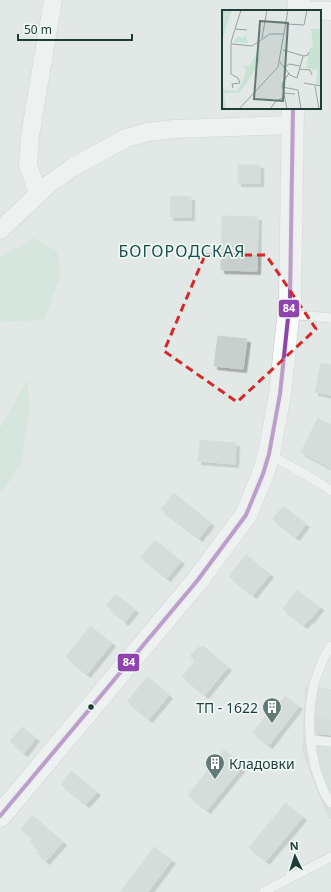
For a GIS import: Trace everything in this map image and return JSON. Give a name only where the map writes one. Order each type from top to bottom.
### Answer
[{"type":"street","points":[[38,194],[28,165],[30,136],[53,0]]},
{"type":"street","points":[[299,7],[331,11]]},
{"type":"street","points":[[0,230],[49,184],[72,167],[126,138],[148,132],[292,116],[290,299],[280,394],[269,454],[263,474],[246,515],[197,581],[0,816]]},
{"type":"lane","points":[[288,314],[331,318]]},
{"type":"lane","points":[[269,454],[324,485],[331,491]]},
{"type":"lane","points":[[330,801],[321,786],[312,755],[310,706],[313,689],[324,656],[331,646]]},
{"type":"lane","points":[[311,740],[331,742]]},
{"type":"lane","points":[[263,892],[331,857]]},
{"type":"highlighted area","points":[[205,255],[266,255],[316,329],[237,402],[164,351]]},
{"type":"shaded area","points":[[305,686],[331,689],[331,819],[328,819],[302,751]]},
{"type":"green space","points":[[33,238],[57,251],[61,274],[44,320],[0,322],[0,258]]},
{"type":"green space","points":[[27,380],[30,410],[21,464],[0,495],[0,428]]},
{"type":"building","points":[[238,165],[260,165],[260,183],[238,183]]},
{"type":"building","points":[[171,196],[191,197],[191,217],[170,217]]},
{"type":"building","points":[[222,216],[258,217],[257,271],[221,270]]},
{"type":"building","points":[[218,336],[247,339],[243,369],[214,366]]},
{"type":"building","points":[[321,363],[331,365],[331,395],[315,392]]},
{"type":"building","points":[[318,418],[331,425],[331,468],[301,452]]},
{"type":"building","points":[[200,440],[236,443],[235,464],[198,461]]},
{"type":"building","points":[[174,493],[211,523],[199,538],[161,509]]},
{"type":"building","points":[[283,506],[306,524],[296,537],[273,519]]},
{"type":"building","points":[[155,540],[181,561],[167,578],[141,557]]},
{"type":"building","points":[[246,555],[270,574],[253,595],[229,576]]},
{"type":"building","points":[[297,590],[320,607],[304,625],[283,609]]},
{"type":"building","points":[[116,594],[135,610],[125,622],[106,605]]},
{"type":"building","points":[[90,626],[112,643],[87,674],[66,657]]},
{"type":"building","points":[[203,646],[228,667],[205,695],[182,676],[195,661],[190,656],[198,647],[200,648]]},
{"type":"building","points":[[148,677],[169,695],[149,719],[127,701]]},
{"type":"building","name":"ТП - 1622","points":[[285,696],[299,706],[269,745],[253,733],[273,706],[275,708]]},
{"type":"building","points":[[317,718],[331,719],[331,735],[316,733]]},
{"type":"building","points":[[22,727],[36,738],[24,753],[10,741]]},
{"type":"building","name":"Кладовки","points":[[224,750],[243,766],[207,810],[188,795]]},
{"type":"building","points":[[71,771],[97,792],[86,804],[61,784]]},
{"type":"building","name":"Кладовки","points":[[286,803],[303,817],[266,861],[249,847]]},
{"type":"building","points":[[32,815],[63,842],[46,861],[37,853],[39,850],[30,842],[33,839],[21,829]]},
{"type":"building","points":[[154,847],[172,860],[148,892],[120,892]]},
{"type":"transit line","name":"84","points":[[0,816],[197,581],[246,515],[263,474],[269,454],[280,394],[290,299],[293,109]]},
{"type":"place","name":"ТП - 1622","points":[[272,724]]},
{"type":"place","name":"Кладовки","points":[[215,780]]},
{"type":"district","name":"БОГОРОДСКАЯ","points":[[182,251]]}]
